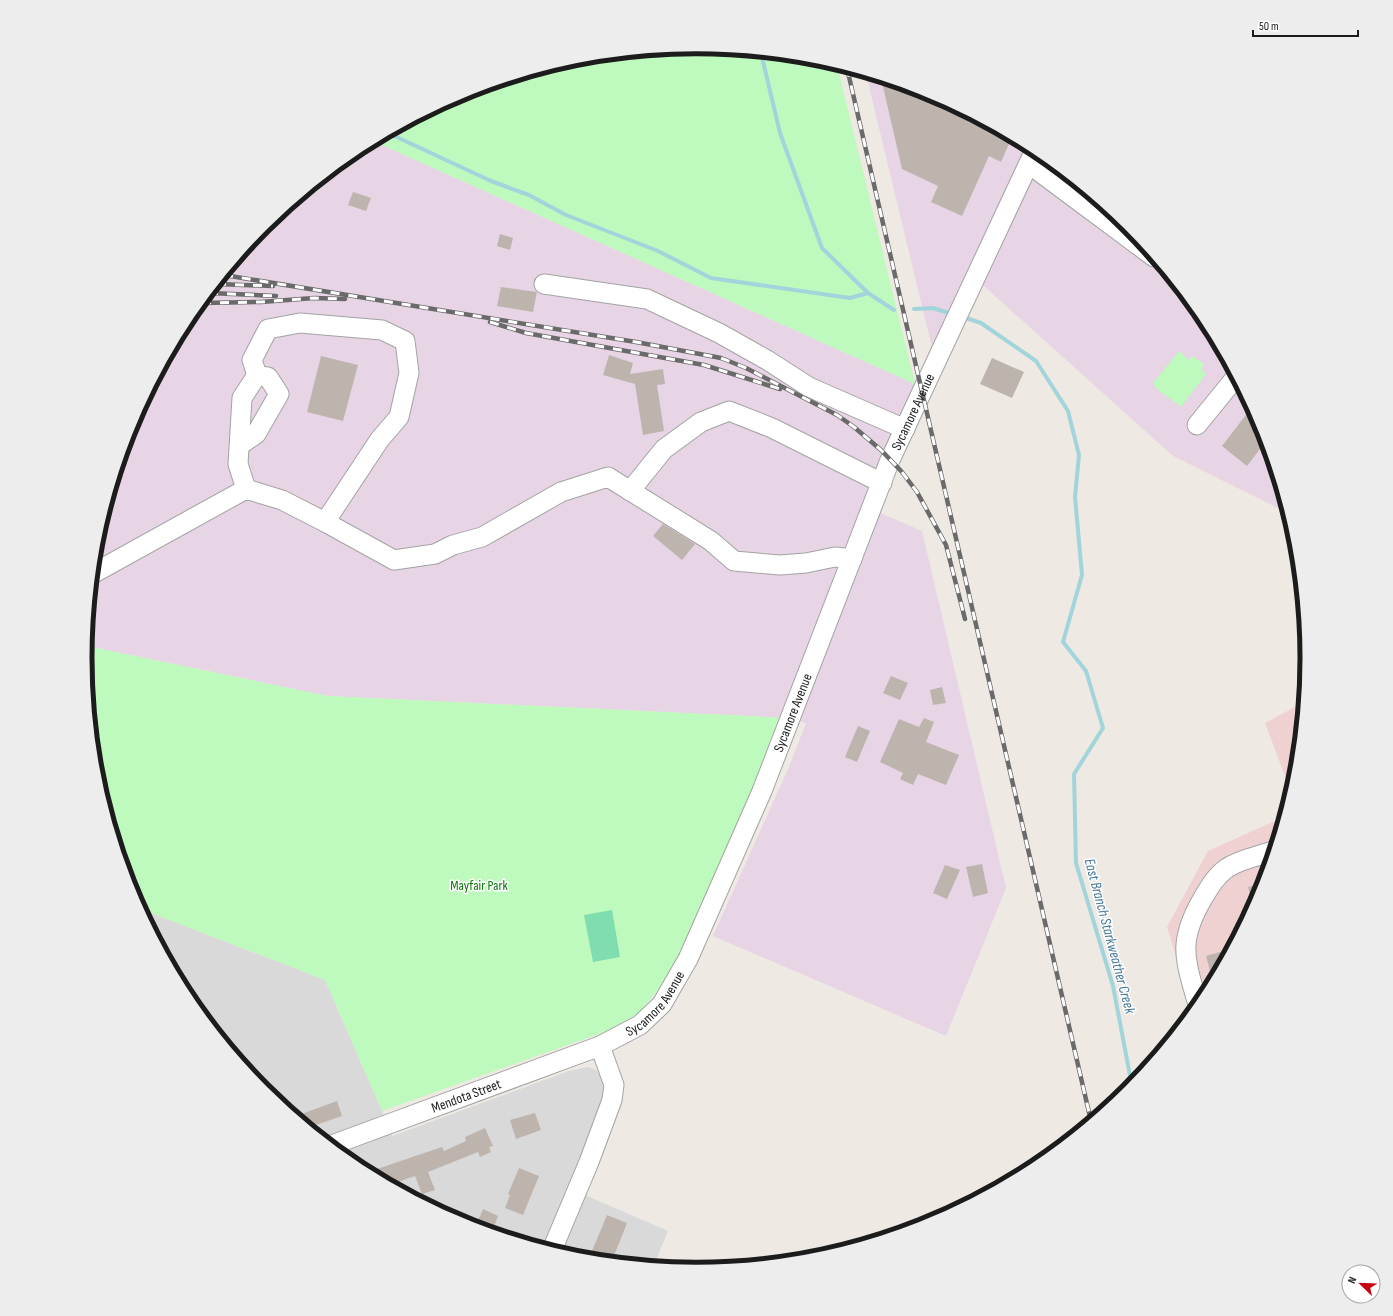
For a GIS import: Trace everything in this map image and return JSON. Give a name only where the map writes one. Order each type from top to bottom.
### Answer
[{"type":"street","points":[[1032,157],[1130,237]]},
{"type":"street","name":"Sycamore Avenue","points":[[600,1046],[640,1025],[662,1004],[688,959],[762,791],[890,460],[1032,157]]},
{"type":"street","points":[[544,284],[647,299],[719,333],[767,360],[808,387],[905,428]]},
{"type":"street","points":[[257,375],[252,360],[268,329],[300,323],[315,324],[382,330],[405,341],[409,373],[399,417],[380,439],[325,522]]},
{"type":"street","points":[[240,445],[256,434],[279,394],[268,377],[257,375]]},
{"type":"street","points":[[246,489],[238,464],[242,398],[257,375]]},
{"type":"street","points":[[1197,425],[1233,381]]},
{"type":"street","points":[[630,491],[664,449],[701,422],[729,411],[772,428],[882,483]]},
{"type":"street","points":[[100,569],[246,489],[282,500],[394,560],[435,554],[453,545],[482,536],[561,492],[608,478],[711,541],[734,561],[780,565],[806,563],[835,557],[852,559]]},
{"type":"street","points":[[1196,998],[1186,964],[1185,947],[1188,929],[1193,915],[1214,878],[1229,867],[1268,853]]},
{"type":"street","points":[[554,1244],[589,1162],[612,1100],[614,1085],[600,1046]]},
{"type":"street","name":"Mendota Street","points":[[337,1143],[600,1046]]},
{"type":"shaded area","points":[[867,79],[891,86],[928,100],[964,116],[998,135],[1032,156],[1064,179],[1095,204],[1124,231],[1176,290],[1199,322],[1220,356],[1255,427],[1282,510],[1173,456],[975,278],[936,364]]},
{"type":"shaded area","points":[[380,144],[915,384],[864,506],[922,531],[1006,888],[946,1036],[713,936],[789,767],[806,723],[789,718],[328,696],[93,647],[94,618],[104,540],[113,502],[138,427],[173,356],[194,322],[217,290],[269,231],[298,204],[329,179]]},
{"type":"shaded area","points":[[1298,706],[1287,783],[1265,723]]},
{"type":"shaded area","points":[[1278,820],[1255,889],[1220,960],[1191,1005],[1167,927],[1208,851]]},
{"type":"shaded area","points":[[149,912],[325,980],[392,1136],[569,1071],[588,1067],[596,1070],[604,1081],[605,1093],[569,1188],[668,1231],[656,1261],[618,1257],[579,1250],[502,1230],[429,1200],[394,1181],[329,1137],[298,1112],[269,1085],[242,1056],[217,1026],[194,994],[173,960]]},
{"type":"green space","points":[[657,55],[736,55],[775,59],[839,72],[915,384],[380,144],[429,116],[502,86],[540,75],[618,59]]},
{"type":"green space","points":[[303,200],[293,211],[291,211]]},
{"type":"green space","points":[[1179,351],[1189,360],[1192,356],[1204,364],[1201,369],[1206,374],[1181,407],[1157,389],[1153,383]]},
{"type":"green space","name":"Mayfair Park","points":[[93,647],[328,696],[789,718],[760,784],[670,975],[639,1013],[607,1031],[382,1111],[325,980],[149,912],[138,889],[125,852],[113,814],[104,776],[94,698]]},
{"type":"green space","points":[[612,910],[620,957],[593,962],[584,915]]},
{"type":"building","points":[[882,83],[928,100],[964,116],[1010,142],[1001,162],[989,156],[962,216],[931,202],[938,186],[902,169]]},
{"type":"building","points":[[353,192],[371,198],[366,211],[348,205]]},
{"type":"building","points":[[500,234],[513,238],[510,250],[497,246]]},
{"type":"building","points":[[501,287],[537,292],[533,312],[497,306]]},
{"type":"building","points":[[609,355],[633,363],[630,374],[663,369],[665,384],[657,385],[664,431],[643,435],[635,384],[603,375]]},
{"type":"building","points":[[321,356],[358,365],[343,421],[307,412]]},
{"type":"building","points":[[992,358],[1024,372],[1012,398],[980,384]]},
{"type":"building","points":[[1248,412],[1262,446],[1247,466],[1222,446]]},
{"type":"building","points":[[663,524],[695,544],[682,560],[653,536]]},
{"type":"building","points":[[891,676],[908,683],[900,700],[883,693]]},
{"type":"building","points":[[942,687],[946,703],[933,705],[930,690]]},
{"type":"building","points":[[924,718],[934,722],[926,742],[959,755],[946,785],[918,774],[913,785],[900,779],[903,773],[880,762],[899,719],[919,727]]},
{"type":"building","points":[[858,726],[870,731],[857,762],[845,757]]},
{"type":"building","points":[[982,864],[988,893],[973,897],[966,867]]},
{"type":"building","points":[[945,865],[960,870],[947,899],[933,893]]},
{"type":"building","points":[[1256,885],[1251,898],[1248,887]]},
{"type":"building","points":[[1225,950],[1211,975],[1206,956]]},
{"type":"building","points":[[337,1101],[342,1116],[315,1125],[301,1114]]},
{"type":"building","points":[[535,1113],[541,1130],[516,1139],[510,1120]]},
{"type":"building","points":[[485,1128],[493,1146],[489,1147],[491,1152],[480,1157],[478,1152],[428,1172],[435,1190],[422,1194],[415,1176],[397,1182],[376,1169],[442,1147],[444,1151],[466,1141],[465,1137]]},
{"type":"building","points":[[519,1168],[539,1176],[523,1215],[505,1208],[510,1195],[508,1194]]},
{"type":"building","points":[[483,1209],[498,1216],[494,1227],[478,1221]]},
{"type":"building","points":[[607,1215],[627,1223],[614,1256],[591,1252]]},
{"type":"waterway","points":[[762,58],[780,133],[822,248],[868,293],[894,310]]},
{"type":"waterway","points":[[394,136],[491,181],[529,195],[566,215],[658,251],[711,278],[850,298],[868,293]]},
{"type":"waterway","name":"East Branch Starkweather Creek","points":[[914,309],[933,308],[952,314]]},
{"type":"waterway","name":"East Branch Starkweather Creek","points":[[963,317],[981,323],[1036,361],[1068,411],[1079,455],[1075,497],[1082,575],[1063,642],[1086,671],[1103,728],[1074,774],[1076,863],[1113,986],[1130,1078]]},
{"type":"railway","points":[[848,74],[1090,1116]]},
{"type":"railway","points":[[229,276],[636,342],[721,358],[746,368],[837,415],[881,450],[902,472],[917,492],[946,545],[965,619]]},
{"type":"railway","points":[[222,284],[273,286]]},
{"type":"railway","points":[[215,293],[276,296]]},
{"type":"railway","points":[[208,303],[261,302],[314,298],[345,299]]},
{"type":"railway","points":[[490,322],[526,333],[704,365],[780,389]]}]
